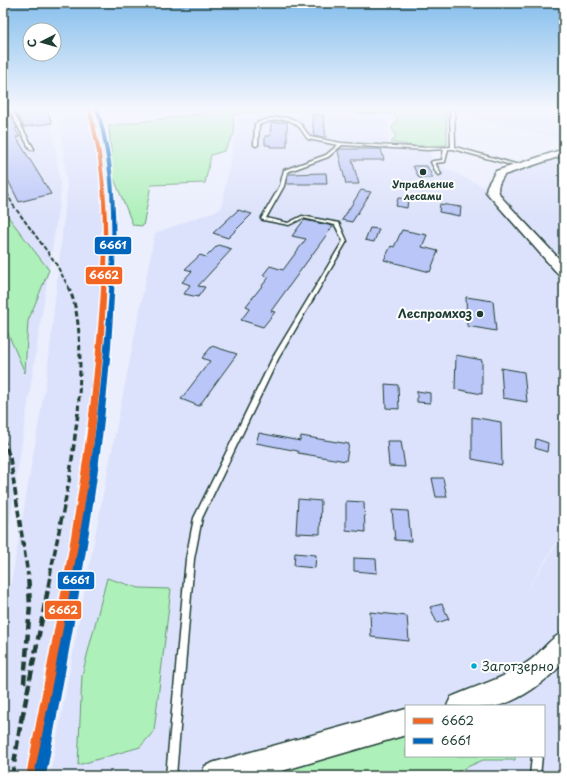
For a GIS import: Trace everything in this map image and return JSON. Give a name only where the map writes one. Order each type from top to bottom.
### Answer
[{"type":"street","points":[[564,152],[500,173],[492,186],[492,192],[564,272]]},
{"type":"street","points":[[472,704],[507,688],[541,668],[564,644]]},
{"type":"street","points":[[215,776],[405,722]]},
{"type":"lane","points":[[29,144],[32,149]]},
{"type":"lane","points":[[171,776],[190,559],[198,518],[275,359],[345,241],[337,224],[302,217],[289,224],[263,219],[282,186],[285,171],[327,156],[341,144]]},
{"type":"lane","points":[[347,144],[428,149],[453,148],[518,166]]},
{"type":"lane","points":[[439,174],[433,162],[444,161],[446,149]]},
{"type":"lane","points":[[564,171],[564,181]]},
{"type":"lane","points":[[535,776],[537,757]]},
{"type":"shaded area","points":[[3,144],[55,144],[61,191],[3,564]]},
{"type":"shaded area","points":[[63,144],[102,144],[105,155],[112,252],[108,377],[76,591],[43,776],[3,776],[3,630],[47,375],[67,190]]},
{"type":"shaded area","points":[[234,144],[389,144],[389,147],[428,149],[433,162],[492,191],[506,175],[564,155],[564,530],[521,600],[559,541],[564,543],[564,776],[50,776],[93,546],[155,233],[221,209]]},
{"type":"green space","points":[[110,144],[228,144],[224,151],[211,155],[205,183],[151,185],[143,226],[133,225],[113,176]]},
{"type":"green space","points":[[405,144],[447,144],[447,145],[414,146]]},
{"type":"green space","points":[[3,210],[49,270],[28,321],[25,373],[3,322]]},
{"type":"green space","points":[[107,578],[139,588],[171,589],[154,731],[140,747],[78,765],[82,675]]},
{"type":"green space","points":[[405,730],[405,757],[515,757],[515,760],[483,760],[447,776],[246,776]]},
{"type":"building","points":[[3,144],[21,144],[51,194],[19,202],[3,170]]},
{"type":"building","points":[[287,144],[287,147],[270,147],[270,145],[265,145]]},
{"type":"building","points":[[340,149],[381,149],[384,160],[352,160],[359,184],[346,184],[338,151]]},
{"type":"building","name":"Управление лесами","points":[[413,166],[427,166],[433,178],[419,178]]},
{"type":"building","points":[[326,173],[327,184],[287,184],[288,174]]},
{"type":"building","points":[[361,190],[371,192],[352,222],[342,220]]},
{"type":"building","points":[[398,198],[408,199],[407,208],[396,206]]},
{"type":"building","points":[[440,204],[461,207],[460,216],[439,212]]},
{"type":"building","points":[[238,210],[252,214],[228,238],[213,233]]},
{"type":"building","points":[[304,220],[333,226],[271,311],[275,312],[263,327],[241,320],[250,308],[246,306],[269,277],[263,275],[270,266],[283,270],[306,239],[292,236]]},
{"type":"building","points":[[370,228],[379,229],[374,242],[365,240]]},
{"type":"building","points":[[402,230],[427,235],[422,247],[438,251],[430,272],[384,260],[391,246],[394,247]]},
{"type":"building","points":[[218,245],[232,249],[198,286],[205,287],[198,297],[184,294],[190,285],[182,282],[192,271],[185,269],[200,255],[206,257]]},
{"type":"building","name":"Леспромхоз","points":[[466,297],[493,301],[496,331],[467,326]]},
{"type":"building","points":[[212,346],[237,354],[199,406],[181,399],[210,361],[202,358]]},
{"type":"building","points":[[456,355],[482,360],[482,394],[455,389]]},
{"type":"building","points":[[501,368],[524,372],[527,402],[503,398]]},
{"type":"building","points":[[385,384],[398,385],[399,409],[386,408]]},
{"type":"building","points":[[417,391],[430,393],[430,403],[417,402]]},
{"type":"building","points":[[472,417],[501,422],[502,465],[472,459]]},
{"type":"building","points":[[259,433],[300,441],[301,436],[349,444],[346,461],[298,453],[298,451],[256,443]]},
{"type":"building","points":[[536,439],[548,443],[547,452],[535,448]]},
{"type":"building","points":[[387,441],[401,441],[405,467],[389,466]]},
{"type":"building","points":[[432,478],[443,478],[447,497],[436,497]]},
{"type":"building","points":[[298,499],[321,501],[320,534],[296,533]]},
{"type":"building","points":[[346,501],[364,502],[365,532],[346,530]]},
{"type":"building","points":[[392,510],[408,511],[411,541],[395,540]]},
{"type":"building","points":[[295,553],[316,555],[315,568],[294,566]]},
{"type":"building","points":[[354,558],[376,559],[377,573],[354,571]]},
{"type":"building","points":[[442,604],[449,619],[437,623],[430,607]]},
{"type":"building","points":[[370,612],[407,616],[409,641],[371,637]]},
{"type":"railway","points":[[4,187],[13,205],[55,262],[69,288]]},
{"type":"railway","points":[[68,287],[77,314],[79,331],[80,384],[78,414]]},
{"type":"railway","points":[[50,575],[69,482],[78,413]]},
{"type":"railway","points":[[3,438],[10,458],[28,575]]},
{"type":"railway","points":[[24,683],[30,605],[28,574]]},
{"type":"railway","points":[[22,719],[51,574]]},
{"type":"railway","points":[[12,776],[22,715]]},
{"type":"transit line","name":"6662","points":[[32,776],[74,548],[91,433],[97,375],[102,317],[105,238],[103,186],[97,144]]},
{"type":"transit line","name":"6661","points":[[40,776],[82,548],[99,433],[110,317],[113,238],[111,186],[106,144]]},
{"type":"place","name":"Управление лесами","points":[[423,172]]},
{"type":"place","name":"Леспромхоз","points":[[480,314]]},
{"type":"place","name":"Заготзерно","points":[[474,666]]}]
